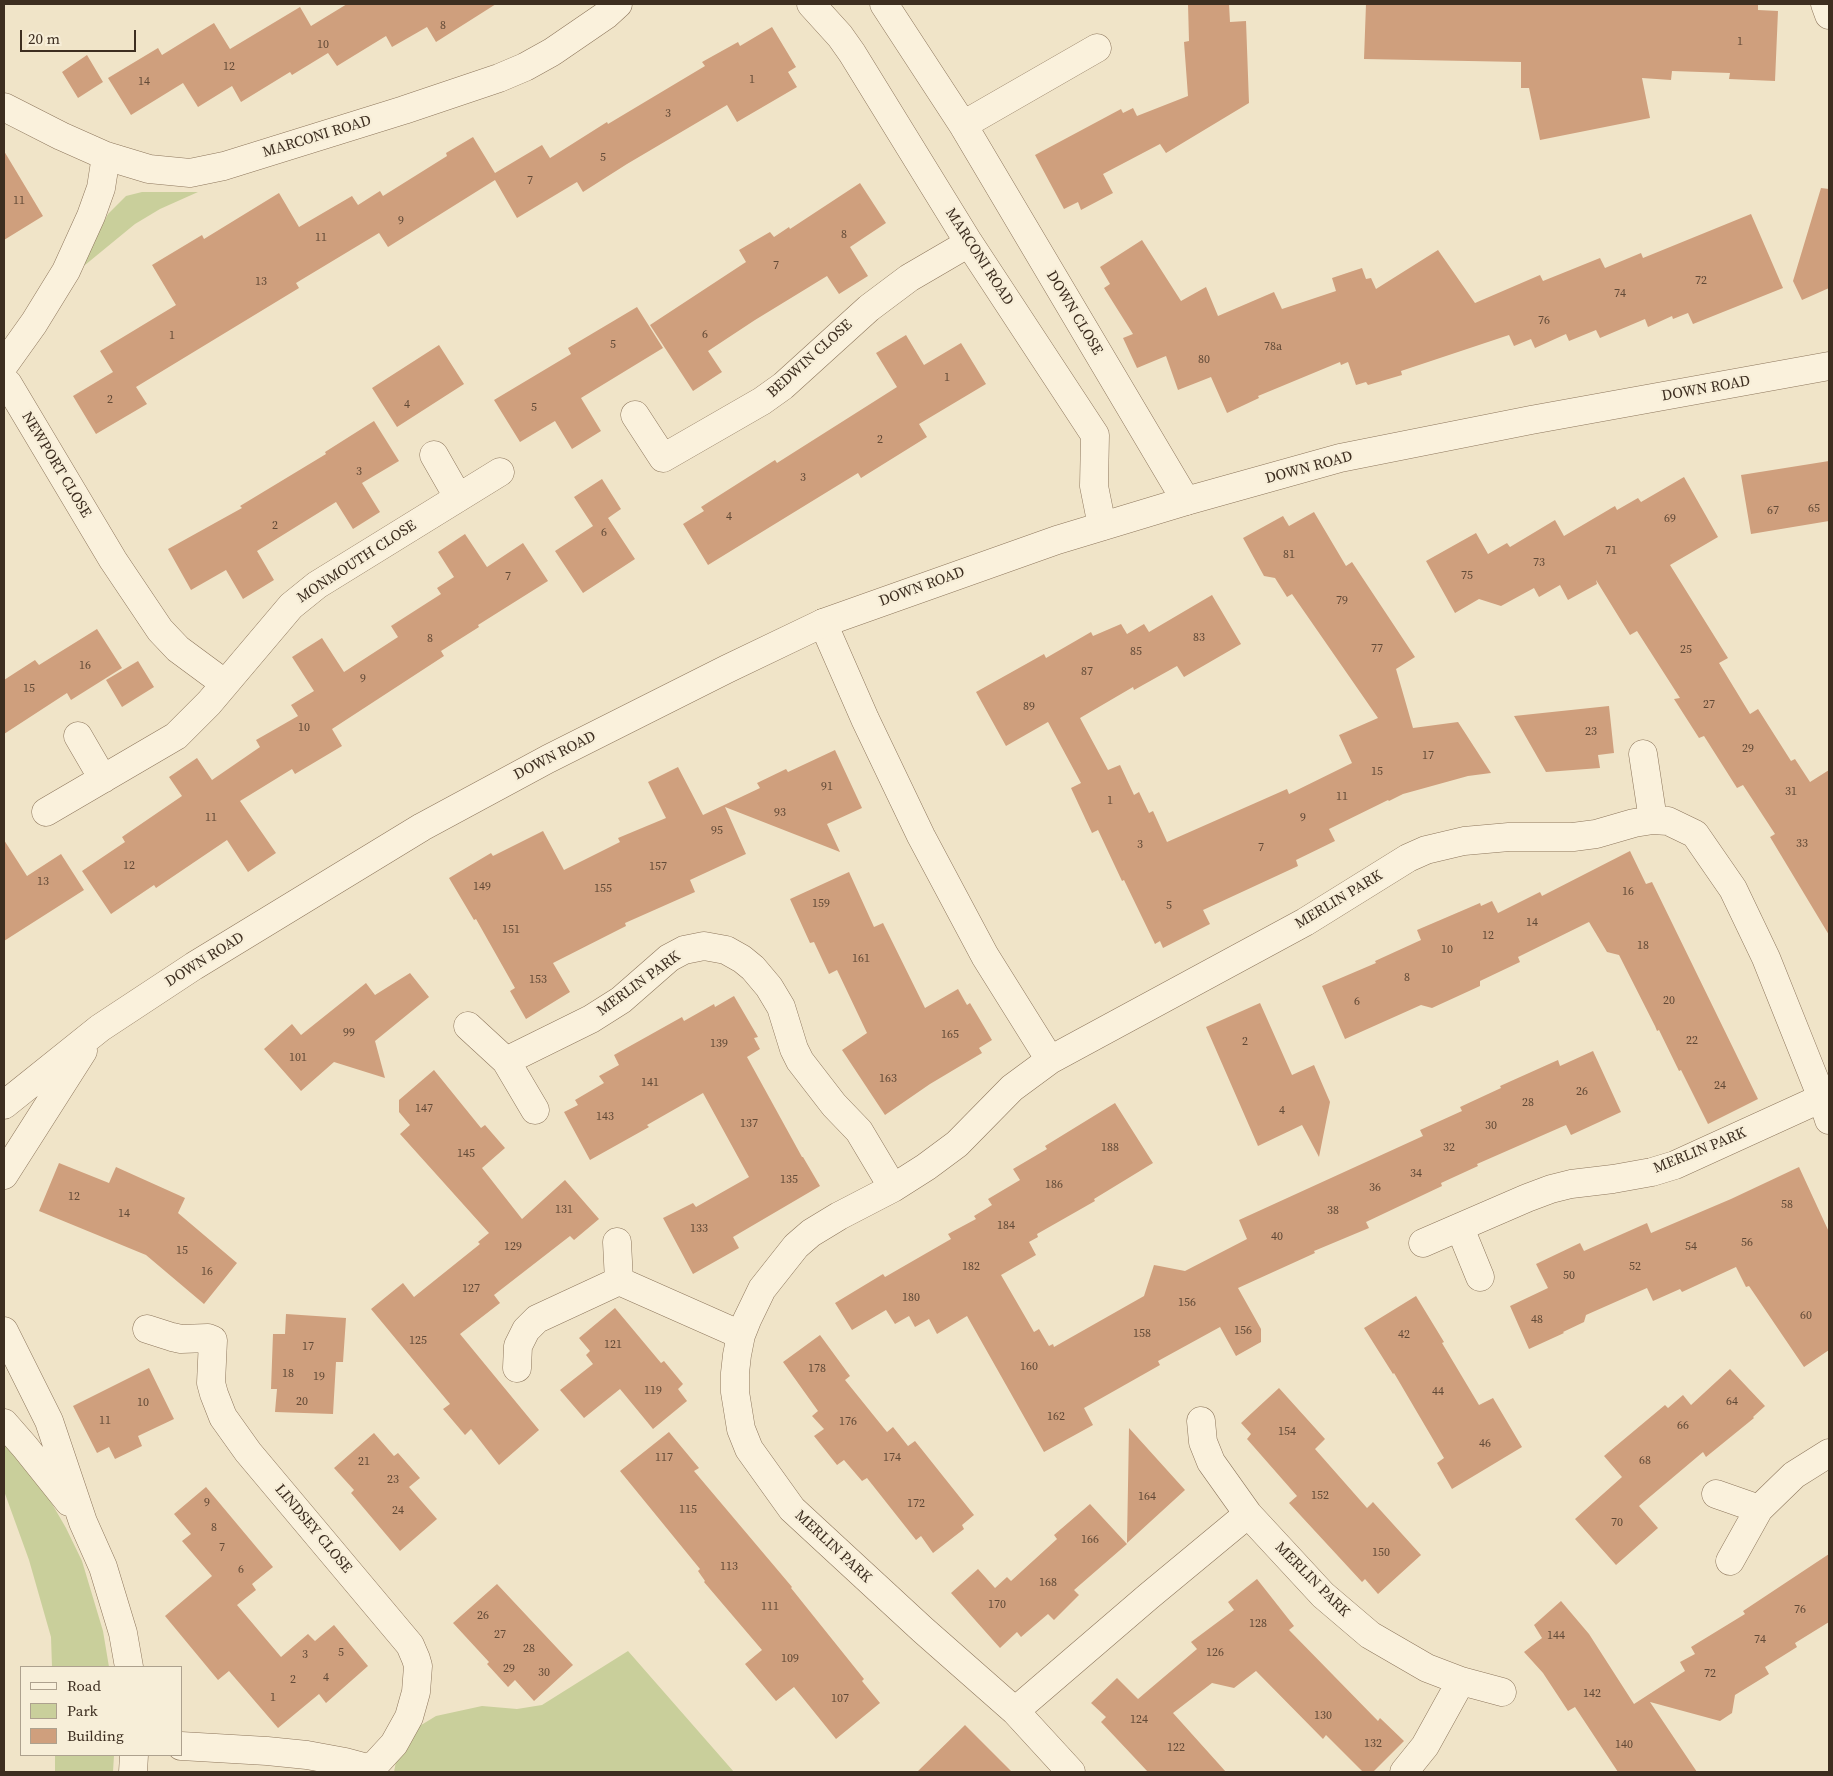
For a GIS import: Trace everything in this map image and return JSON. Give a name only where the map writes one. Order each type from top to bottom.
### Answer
[{"type":"street","name":"MARCONI ROAD","points":[[4,107],[106,156],[149,169],[190,173],[224,166],[404,110],[499,78],[525,67],[580,34],[618,4]]},
{"type":"street","name":"MARCONI ROAD","points":[[811,4],[840,36],[852,53],[970,243],[1095,434],[1094,486],[1102,526]]},
{"type":"street","name":"DOWN CLOSE","points":[[884,4],[963,125],[1186,501]]},
{"type":"street","points":[[1825,4],[1829,15]]},
{"type":"street","points":[[963,125],[1097,48]]},
{"type":"street","points":[[4,365],[34,323],[66,271],[101,188],[106,156]]},
{"type":"street","name":"BEDWIN CLOSE","points":[[636,416],[664,458],[762,402],[783,386],[869,308],[909,278],[970,243]]},
{"type":"street","name":"DOWN ROAD","points":[[4,1105],[100,1028],[194,966],[422,827],[557,755],[823,623],[983,565],[1102,526],[1340,458],[1532,420],[1829,366]]},
{"type":"street","name":"NEWPORT CLOSE","points":[[4,380],[113,560],[160,630],[178,649],[224,683]]},
{"type":"street","points":[[434,455],[458,497]]},
{"type":"street","name":"MONMOUTH CLOSE","points":[[46,812],[176,736],[209,703],[291,606],[316,585],[500,472]]},
{"type":"street","points":[[823,623],[865,719],[921,836],[984,956],[1050,1060]]},
{"type":"street","points":[[78,736],[102,779]]},
{"type":"street","points":[[1643,754],[1653,820]]},
{"type":"street","name":"MERLIN PARK","points":[[1071,1772],[1015,1711],[922,1630],[792,1509],[749,1449],[741,1429],[737,1410],[735,1374],[741,1335],[762,1289],[796,1246],[811,1233],[893,1188],[926,1167],[957,1144],[1012,1088],[1050,1060],[1305,922],[1408,858],[1426,850],[1464,841],[1509,837],[1573,837],[1596,834],[1634,823],[1653,820],[1668,822],[1695,834],[1734,889],[1766,958],[1826,1109],[1652,1172],[1571,1184],[1551,1189],[1423,1243]]},
{"type":"street","name":"MERLIN PARK","points":[[506,1061],[591,1019],[621,1000],[669,958],[684,950],[704,946],[726,950],[753,968],[769,987],[781,1007],[794,1050],[800,1061],[834,1105],[859,1131],[893,1188]]},
{"type":"street","points":[[468,1026],[506,1061],[535,1110]]},
{"type":"street","name":"DOWN ROAD","points":[[4,1175],[80,1054],[100,1028]]},
{"type":"street","points":[[1460,1228],[1480,1277]]},
{"type":"street","points":[[617,1242],[619,1281]]},
{"type":"street","points":[[517,1368],[518,1346],[526,1330],[537,1319],[619,1281],[741,1335]]},
{"type":"street","name":"LINDSEY CLOSE","points":[[147,1329],[172,1337],[208,1338],[213,1340],[212,1383],[223,1417],[248,1452],[414,1651],[418,1675],[416,1692],[409,1717],[394,1744],[371,1771],[345,1762],[307,1755],[182,1746]]},
{"type":"street","points":[[4,1331],[49,1421],[83,1522],[106,1577],[123,1633],[129,1666]]},
{"type":"street","name":"MERLIN PARK","points":[[1201,1420],[1203,1442],[1211,1462],[1248,1514],[1323,1595],[1370,1635],[1428,1668],[1461,1681],[1502,1692]]},
{"type":"street","points":[[4,1424],[55,1484],[83,1522]]},
{"type":"street","points":[[1730,1561],[1759,1509],[1794,1475],[1829,1453]]},
{"type":"street","points":[[1716,1494],[1759,1509]]},
{"type":"street","points":[[1015,1711],[1248,1514]]},
{"type":"street","points":[[1404,1772],[1425,1746],[1461,1681]]},
{"type":"street","points":[[133,1772],[134,1756]]},
{"type":"green space","points":[[142,192],[198,192],[160,209],[135,224],[85,265],[82,264],[108,214],[126,196]]},
{"type":"green space","points":[[4,1436],[40,1483],[66,1528],[82,1561],[103,1631],[109,1666],[52,1666],[51,1637],[29,1560],[4,1491]]},
{"type":"green space","points":[[628,1651],[734,1772],[394,1772],[397,1756],[413,1730],[436,1716],[482,1706],[517,1709],[542,1705]]},
{"type":"green space","points":[[55,1756],[114,1756],[113,1772],[55,1772]]},
{"type":"building","points":[[347,4],[496,4],[436,42],[427,27],[392,47],[386,36],[337,66],[328,53],[292,75],[290,72],[241,102],[232,86],[198,107],[183,83],[131,115],[108,78],[158,48],[162,55],[214,23],[230,49],[300,7],[311,26]]},
{"type":"building","points":[[1188,4],[1229,4],[1230,22],[1246,21],[1249,103],[1166,153],[1160,144],[1103,174],[1113,193],[1081,210],[1078,202],[1064,209],[1035,155],[1121,109],[1123,113],[1133,108],[1137,116],[1188,96],[1184,42],[1189,41]]},
{"type":"building","points":[[1366,4],[1758,4],[1758,10],[1778,11],[1775,81],[1729,79],[1730,73],[1672,71],[1671,80],[1642,78],[1650,118],[1540,140],[1529,88],[1521,88],[1521,62],[1364,59]]},
{"type":"building","points":[[772,27],[796,67],[788,72],[797,87],[737,122],[727,105],[583,192],[577,182],[517,218],[495,180],[388,247],[379,233],[296,283],[299,288],[136,387],[147,404],[96,434],[73,396],[113,372],[100,351],[176,305],[152,265],[202,235],[204,239],[279,193],[299,227],[352,196],[358,205],[380,191],[383,196],[447,156],[446,153],[473,137],[495,173],[542,145],[550,158],[607,122],[608,124],[705,66],[702,62],[738,42],[740,46]]},
{"type":"building","points":[[87,55],[103,82],[78,98],[62,72]]},
{"type":"building","points":[[4,151],[43,216],[4,240]]},
{"type":"building","points":[[860,183],[886,223],[850,247],[868,276],[839,294],[827,276],[755,320],[708,351],[722,372],[693,391],[650,325],[746,262],[739,250],[770,232],[774,237],[789,227],[790,229]]},
{"type":"building","points":[[1821,188],[1829,189],[1829,288],[1802,300],[1793,281]]},
{"type":"building","points":[[1751,214],[1783,288],[1693,324],[1688,313],[1673,319],[1672,316],[1648,327],[1645,319],[1600,338],[1596,330],[1569,341],[1566,334],[1535,348],[1531,339],[1514,346],[1509,335],[1401,371],[1402,375],[1368,385],[1366,382],[1356,385],[1348,362],[1341,365],[1340,362],[1258,396],[1259,398],[1227,413],[1211,377],[1178,390],[1166,356],[1137,368],[1123,338],[1133,334],[1104,288],[1110,284],[1100,267],[1142,240],[1181,301],[1206,287],[1218,316],[1274,292],[1282,309],[1336,291],[1332,278],[1362,268],[1366,279],[1371,278],[1376,289],[1438,250],[1475,303],[1540,275],[1543,281],[1600,258],[1605,268],[1641,253],[1643,258]]},
{"type":"building","points":[[637,307],[663,348],[581,398],[601,431],[572,449],[555,421],[520,442],[494,400],[571,354],[568,348]]},
{"type":"building","points":[[906,335],[924,365],[961,343],[986,384],[919,424],[927,437],[861,478],[858,473],[708,565],[683,524],[704,511],[701,507],[775,460],[777,463],[897,387],[876,353]]},
{"type":"building","points":[[439,345],[464,384],[397,427],[372,388]]},
{"type":"building","points":[[374,421],[399,461],[362,483],[380,512],[353,529],[336,502],[257,551],[274,580],[243,599],[226,570],[191,590],[168,549],[242,508],[240,506],[326,454],[325,452]]},
{"type":"building","points":[[1829,461],[1829,521],[1751,534],[1741,475]]},
{"type":"building","points":[[1684,477],[1718,537],[1670,565],[1728,658],[1719,663],[1750,714],[1758,709],[1791,761],[1795,759],[1810,782],[1829,770],[1829,935],[1770,837],[1775,834],[1743,785],[1737,788],[1704,736],[1699,738],[1674,699],[1680,698],[1637,631],[1630,635],[1596,580],[1597,584],[1568,600],[1560,585],[1539,597],[1534,588],[1501,606],[1479,599],[1455,613],[1426,561],[1476,533],[1488,554],[1507,543],[1510,547],[1555,520],[1564,536],[1615,506],[1617,510],[1638,498],[1641,502]]},
{"type":"building","points":[[602,479],[621,509],[608,518],[635,559],[583,593],[555,551],[593,526],[574,497]]},
{"type":"building","points":[[1314,512],[1346,566],[1352,562],[1415,657],[1396,669],[1413,728],[1458,722],[1491,773],[1468,776],[1403,794],[1329,829],[1335,841],[1296,860],[1298,866],[1203,910],[1210,924],[1163,948],[1160,941],[1155,944],[1098,830],[1092,833],[1071,788],[1081,783],[1048,722],[1006,746],[976,692],[1044,654],[1046,658],[1091,632],[1093,636],[1121,624],[1127,634],[1144,624],[1149,632],[1212,595],[1241,644],[1184,677],[1177,666],[1134,690],[1133,687],[1080,718],[1108,770],[1120,765],[1134,795],[1139,792],[1149,813],[1153,811],[1167,842],[1287,789],[1289,794],[1352,763],[1339,735],[1378,718],[1292,594],[1287,597],[1275,578],[1264,576],[1243,538],[1283,516],[1289,526]]},
{"type":"building","points":[[465,534],[487,567],[523,543],[548,581],[478,625],[479,627],[441,651],[444,656],[332,729],[342,746],[295,774],[292,769],[240,801],[276,853],[248,872],[227,840],[156,888],[154,885],[111,914],[82,871],[125,842],[122,837],[182,796],[169,777],[197,758],[212,780],[260,747],[256,740],[298,716],[291,705],[314,691],[292,657],[322,638],[344,672],[398,637],[391,626],[441,594],[437,588],[454,577],[438,552]]},
{"type":"building","points":[[97,629],[122,668],[71,700],[67,693],[4,734],[4,680],[35,660],[39,665]]},
{"type":"building","points":[[138,661],[154,687],[122,707],[106,680]]},
{"type":"building","points":[[1609,706],[1614,753],[1598,755],[1600,768],[1546,772],[1514,716]]},
{"type":"building","points":[[835,750],[862,808],[827,824],[840,852],[725,807],[746,854],[690,880],[695,892],[625,923],[626,926],[553,963],[570,992],[526,1019],[510,991],[515,988],[476,919],[474,920],[449,878],[491,853],[493,856],[543,831],[564,870],[620,842],[618,838],[666,818],[648,782],[678,767],[703,815],[760,788],[757,783],[786,769],[788,772]]},
{"type":"building","points":[[4,840],[27,876],[61,854],[84,890],[4,941]]},
{"type":"building","points":[[1630,851],[1646,884],[1652,882],[1758,1099],[1708,1124],[1681,1070],[1679,1071],[1659,1030],[1657,1031],[1619,955],[1607,952],[1589,922],[1518,957],[1520,962],[1480,981],[1480,986],[1432,1008],[1421,1005],[1345,1039],[1322,986],[1376,963],[1375,961],[1421,940],[1417,930],[1480,903],[1481,906],[1492,901],[1498,913],[1540,892],[1542,896]]},
{"type":"building","points":[[849,872],[874,927],[883,923],[925,1008],[958,989],[967,1005],[970,1003],[992,1040],[979,1048],[982,1053],[930,1084],[885,1115],[842,1050],[867,1033],[837,970],[829,974],[814,942],[810,943],[790,899]]},
{"type":"building","points":[[410,973],[429,997],[375,1041],[385,1078],[334,1062],[301,1091],[264,1049],[292,1024],[301,1035],[366,983],[375,995]]},
{"type":"building","points":[[734,996],[758,1037],[754,1038],[760,1049],[747,1057],[820,1186],[733,1237],[739,1248],[693,1274],[663,1218],[693,1203],[696,1207],[749,1177],[703,1093],[647,1125],[649,1127],[590,1160],[564,1112],[578,1105],[575,1100],[604,1083],[599,1076],[619,1065],[614,1055],[682,1017],[684,1021],[714,1004],[715,1007]]},
{"type":"building","points":[[1260,1003],[1292,1075],[1314,1065],[1330,1102],[1319,1157],[1302,1125],[1258,1146],[1206,1027]]},
{"type":"building","points":[[1593,1051],[1621,1112],[1571,1135],[1566,1125],[1477,1164],[1478,1166],[1441,1183],[1442,1186],[1366,1222],[1369,1228],[1314,1251],[1315,1253],[1238,1288],[1261,1329],[1261,1342],[1236,1356],[1220,1327],[1158,1361],[1160,1365],[1084,1408],[1093,1425],[1044,1452],[967,1316],[937,1334],[929,1319],[915,1327],[909,1316],[895,1324],[886,1310],[852,1330],[835,1303],[883,1274],[885,1277],[951,1239],[948,1234],[976,1219],[974,1216],[992,1205],[988,1199],[1020,1180],[1013,1169],[1047,1149],[1045,1146],[1115,1103],[1153,1163],[1094,1199],[1095,1201],[1037,1234],[1038,1237],[1029,1242],[1036,1255],[1001,1275],[1034,1332],[1039,1329],[1049,1346],[1053,1344],[1054,1347],[1144,1296],[1154,1265],[1185,1271],[1247,1239],[1239,1220],[1423,1136],[1420,1130],[1462,1111],[1460,1107],[1501,1088],[1500,1086],[1558,1060],[1560,1066]]},
{"type":"building","points":[[434,1070],[481,1128],[485,1125],[505,1148],[482,1168],[522,1219],[565,1180],[599,1219],[574,1240],[570,1236],[494,1295],[500,1303],[460,1334],[539,1430],[499,1465],[471,1429],[465,1435],[443,1409],[450,1404],[371,1309],[403,1283],[414,1297],[480,1244],[478,1242],[489,1233],[400,1134],[410,1125],[399,1112],[399,1100]]},
{"type":"building","points":[[59,1163],[109,1183],[116,1167],[185,1198],[178,1213],[237,1263],[204,1304],[146,1255],[39,1211]]},
{"type":"building","points":[[1799,1167],[1829,1232],[1829,1350],[1804,1367],[1749,1286],[1746,1287],[1736,1267],[1682,1292],[1680,1289],[1653,1301],[1647,1288],[1586,1315],[1584,1322],[1529,1349],[1510,1306],[1548,1288],[1536,1264],[1580,1243],[1584,1251],[1647,1223],[1651,1233],[1731,1199]]},
{"type":"building","points":[[1416,1296],[1479,1405],[1493,1398],[1522,1447],[1452,1489],[1437,1463],[1444,1458],[1394,1373],[1364,1328]]},
{"type":"building","points":[[615,1308],[661,1363],[664,1361],[683,1384],[678,1389],[687,1401],[653,1429],[620,1389],[584,1418],[560,1390],[593,1364],[586,1355],[590,1351],[579,1338]]},
{"type":"building","points":[[286,1314],[346,1318],[343,1362],[336,1362],[333,1414],[275,1412],[277,1389],[271,1389],[273,1334],[285,1334]]},
{"type":"building","points":[[820,1335],[850,1376],[845,1380],[887,1432],[893,1427],[908,1446],[915,1441],[974,1515],[962,1525],[964,1529],[933,1553],[921,1536],[916,1540],[867,1478],[862,1481],[844,1460],[837,1465],[814,1436],[824,1429],[812,1416],[818,1411],[783,1362]]},
{"type":"building","points":[[149,1368],[174,1419],[138,1436],[142,1446],[115,1459],[109,1447],[97,1453],[73,1406]]},
{"type":"building","points":[[1730,1369],[1765,1406],[1754,1418],[1706,1457],[1703,1452],[1639,1506],[1658,1528],[1616,1565],[1575,1519],[1622,1477],[1604,1456],[1665,1405],[1668,1408],[1683,1395],[1691,1405]]},
{"type":"building","points":[[1279,1388],[1325,1439],[1315,1449],[1367,1508],[1373,1502],[1421,1555],[1378,1594],[1365,1579],[1362,1582],[1289,1503],[1297,1496],[1247,1439],[1251,1434],[1241,1423]]},
{"type":"building","points":[[1129,1428],[1185,1490],[1127,1543]]},
{"type":"building","points":[[669,1432],[699,1468],[694,1471],[792,1587],[864,1679],[862,1681],[880,1703],[836,1739],[794,1687],[776,1701],[745,1664],[762,1650],[704,1582],[698,1571],[700,1569],[620,1471]]},
{"type":"building","points":[[374,1433],[394,1456],[398,1453],[420,1478],[409,1487],[437,1519],[400,1551],[351,1493],[354,1490],[334,1468]]},
{"type":"building","points":[[206,1487],[273,1567],[252,1584],[256,1590],[237,1605],[281,1657],[308,1634],[315,1641],[334,1625],[368,1666],[326,1703],[319,1694],[278,1728],[229,1671],[218,1680],[165,1616],[212,1576],[182,1541],[191,1534],[174,1514]]},
{"type":"building","points":[[1090,1504],[1127,1544],[1074,1590],[1079,1595],[1054,1620],[1048,1614],[1021,1637],[1017,1632],[1000,1648],[951,1593],[978,1569],[995,1588],[1007,1577],[1011,1581],[1057,1539],[1054,1535]]},
{"type":"building","points":[[1829,1554],[1829,1622],[1795,1643],[1797,1647],[1765,1667],[1769,1674],[1735,1695],[1732,1713],[1720,1721],[1650,1702],[1697,1772],[1618,1772],[1575,1707],[1568,1711],[1543,1673],[1524,1652],[1542,1638],[1534,1625],[1561,1601],[1589,1634],[1634,1704],[1685,1671],[1680,1662],[1695,1654],[1691,1647],[1745,1614],[1743,1611]]},
{"type":"building","points":[[1257,1579],[1294,1626],[1289,1630],[1378,1721],[1380,1718],[1404,1741],[1373,1772],[1363,1772],[1326,1735],[1323,1739],[1256,1671],[1234,1688],[1212,1683],[1173,1713],[1226,1772],[1148,1772],[1101,1722],[1106,1717],[1091,1703],[1117,1678],[1138,1699],[1197,1649],[1191,1642],[1234,1610],[1228,1602]]},
{"type":"building","points":[[497,1584],[573,1665],[534,1701],[515,1680],[508,1687],[487,1664],[489,1662],[453,1623]]},
{"type":"building","points":[[965,1725],[1012,1772],[917,1772]]}]
